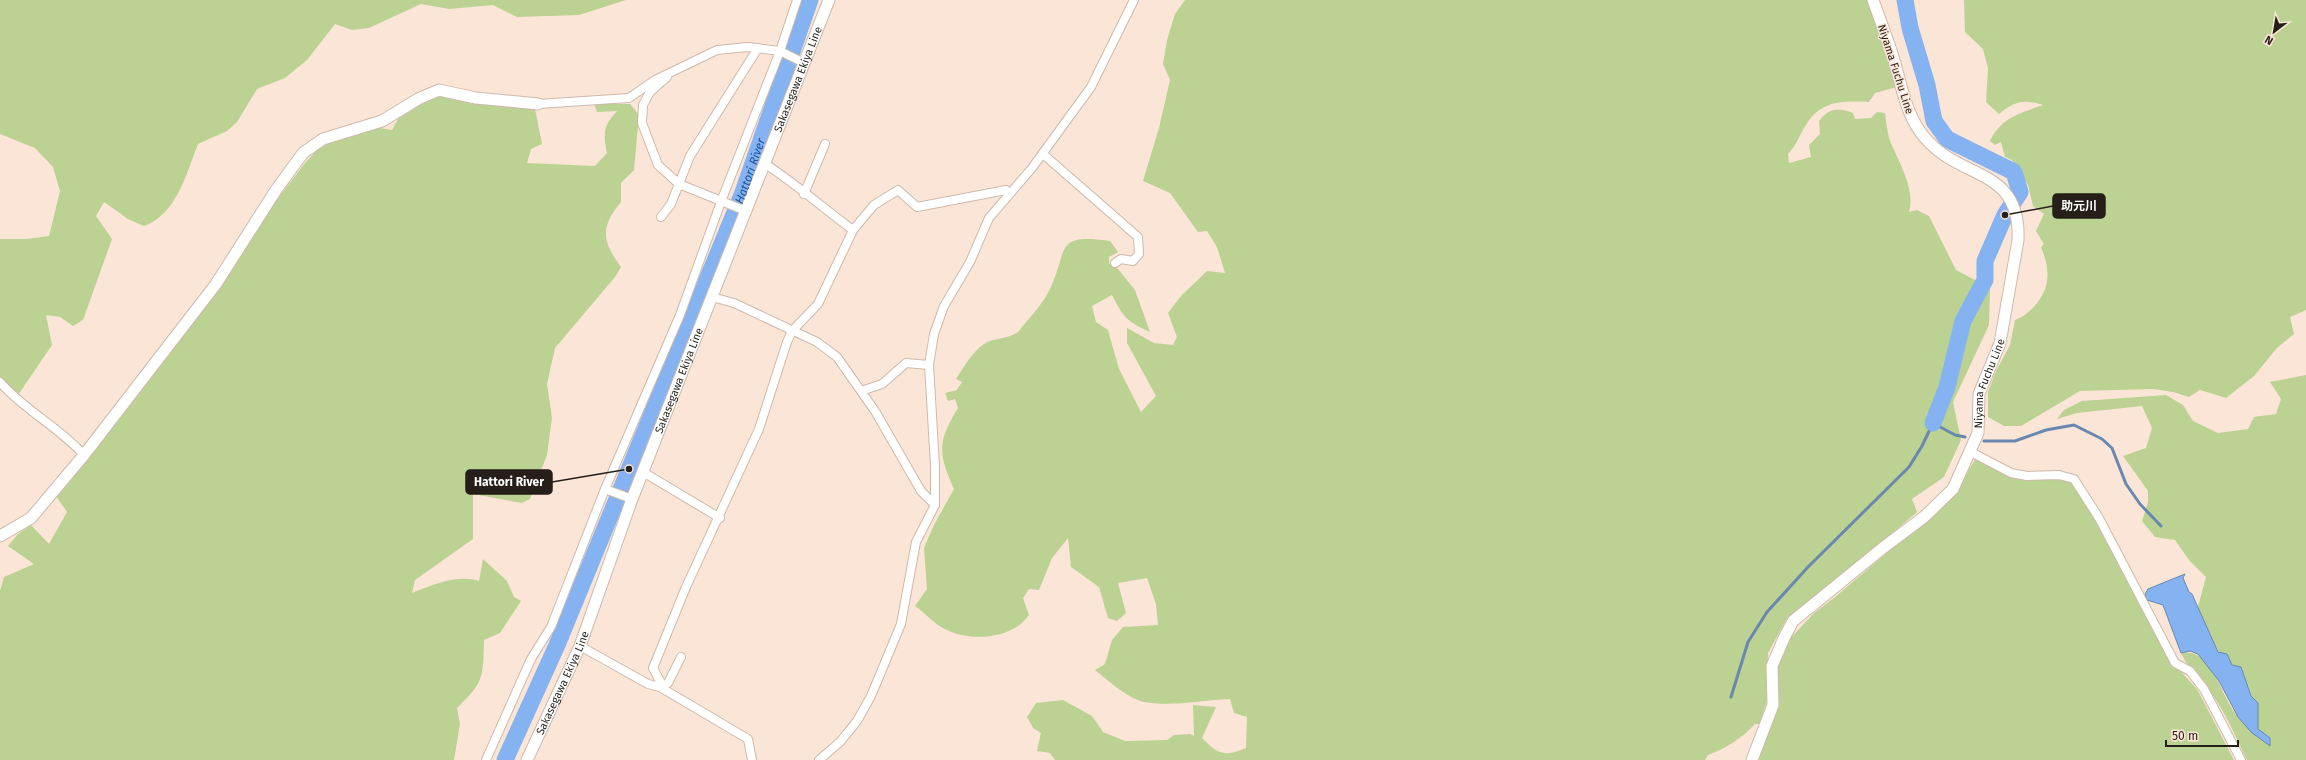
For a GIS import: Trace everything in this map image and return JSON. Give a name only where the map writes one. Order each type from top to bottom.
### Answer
[{"type":"main road","name":"Sakasegawa Ekiya Line","points":[[527,760],[580,646],[629,498],[643,472],[712,297],[744,210],[764,163],[801,62],[829,0]]},
{"type":"main road","name":"Niyama Fuchu Line","points":[[1752,760],[1772,705],[1772,666],[1784,638],[1794,622],[1884,547],[1924,517],[1953,489],[1971,452],[1978,433],[1979,394],[2000,343],[2018,240],[2016,209],[2010,197],[2000,186],[1944,156],[1915,125],[1907,109],[1893,58],[1872,0]]},
{"type":"main road","points":[[0,536],[31,518],[84,455],[216,284],[276,190],[303,154],[324,139],[382,121],[418,99],[439,90],[476,98],[538,104]]},
{"type":"street","points":[[486,760],[531,659],[551,627],[605,489],[680,315],[723,200],[782,53],[797,0]]},
{"type":"street","points":[[819,760],[840,742],[857,721],[871,696],[901,624],[916,542],[935,505],[935,466],[929,365],[934,334],[944,306],[970,262],[989,218],[1043,154],[1091,87],[1134,0]]},
{"type":"street","points":[[661,217],[671,204],[690,156],[758,48]]},
{"type":"street","points":[[538,104],[629,98],[654,80],[717,50],[758,48],[782,53],[801,62]]},
{"type":"street","points":[[675,70],[650,92],[643,105],[642,123],[658,165],[679,184],[723,200],[744,210]]},
{"type":"street","points":[[804,194],[825,144]]},
{"type":"street","points":[[1043,154],[1138,237],[1138,254],[1133,261],[1121,259],[1115,262]]},
{"type":"street","points":[[764,163],[783,175],[804,194],[853,230]]},
{"type":"street","points":[[660,687],[661,683],[653,668],[686,587],[720,518],[760,429],[792,331],[818,304],[853,230],[874,205],[898,190],[917,207],[1006,190],[1009,193]]},
{"type":"street","points":[[712,297],[734,303],[817,342],[837,358],[861,391],[921,491],[935,505]]},
{"type":"street","points":[[861,391],[882,384],[906,363],[929,365]]},
{"type":"street","points":[[0,382],[10,393],[68,438],[84,455]]},
{"type":"street","points":[[1971,452],[2012,473],[2027,476],[2059,475],[2074,479],[2099,518],[2175,663],[2190,671],[2204,689],[2241,760]]},
{"type":"street","points":[[643,472],[720,518]]},
{"type":"street","points":[[605,489],[629,498]]},
{"type":"street","points":[[580,646],[648,684],[660,687],[748,739],[752,760]]},
{"type":"street","points":[[660,687],[668,683],[681,657]]},
{"type":"green space","points":[[0,0],[626,0],[579,15],[517,17],[493,5],[449,9],[421,4],[369,28],[352,30],[335,24],[307,60],[285,78],[257,89],[237,122],[227,131],[198,144],[179,192],[165,212],[155,220],[144,226],[128,219],[104,202],[96,216],[112,239],[83,320],[73,326],[60,317],[46,315],[52,345],[18,395],[0,384],[0,239],[26,239],[49,236],[60,191],[53,167],[35,148],[0,134]]},
{"type":"green space","points":[[1185,0],[1868,0],[1897,87],[1875,93],[1869,102],[1842,102],[1826,106],[1812,117],[1806,125],[1794,147],[1788,154],[1789,163],[1811,157],[1809,145],[1820,134],[1819,121],[1826,113],[1838,109],[1848,111],[1853,113],[1855,119],[1871,118],[1877,112],[1885,113],[1889,138],[1908,183],[1910,193],[1909,212],[1917,210],[1929,216],[1956,270],[1990,288],[1989,325],[1953,402],[1961,440],[1944,477],[1912,499],[1917,512],[1821,595],[1799,608],[1786,620],[1768,653],[1767,700],[1760,724],[1755,724],[1745,734],[1728,746],[1708,755],[1705,760],[1055,760],[1050,753],[1037,751],[1041,733],[1033,728],[1027,717],[1036,703],[1063,700],[1092,716],[1103,732],[1125,741],[1167,740],[1174,735],[1190,734],[1194,736],[1193,705],[1216,707],[1202,738],[1213,748],[1222,753],[1232,753],[1246,748],[1247,717],[1234,713],[1230,699],[1165,704],[1144,702],[1118,689],[1095,670],[1105,664],[1112,640],[1123,627],[1158,625],[1156,604],[1147,578],[1118,583],[1126,613],[1117,621],[1108,618],[1099,587],[1071,567],[1068,538],[1052,558],[1039,590],[1029,589],[1023,598],[1029,615],[1022,623],[1013,629],[991,636],[979,637],[957,634],[938,625],[915,606],[927,589],[924,548],[934,525],[954,489],[945,466],[942,448],[946,430],[958,408],[955,399],[948,401],[945,393],[957,390],[962,382],[956,379],[968,360],[980,347],[993,340],[1011,336],[1019,331],[1047,295],[1066,247],[1071,242],[1092,239],[1110,241],[1118,252],[1109,257],[1109,264],[1118,269],[1135,290],[1150,332],[1126,318],[1112,295],[1092,306],[1096,322],[1108,330],[1119,369],[1141,412],[1156,396],[1127,343],[1127,328],[1154,343],[1173,345],[1177,337],[1168,313],[1181,296],[1207,271],[1225,273],[1217,247],[1207,231],[1198,232],[1170,193],[1143,181],[1159,128],[1170,80],[1163,64],[1167,40],[1175,14]]},
{"type":"green space","points":[[1964,0],[2306,0],[2306,310],[2290,317],[2294,334],[2277,348],[2254,376],[2226,398],[2200,390],[2189,397],[2173,392],[2154,389],[2080,391],[2021,426],[2004,426],[1988,417],[1988,392],[1996,371],[2010,345],[2015,320],[2021,318],[2036,305],[2046,287],[2047,277],[2046,263],[2041,247],[2044,244],[2036,231],[2044,214],[2033,206],[2028,185],[2012,160],[2005,157],[2001,142],[1995,145],[1990,141],[2000,126],[2006,121],[2012,117],[2043,105],[2030,102],[2020,102],[2010,106],[1999,114],[1986,102],[1988,68],[1983,49],[1965,32]]},
{"type":"green space","points":[[436,95],[535,109],[542,144],[531,149],[527,163],[595,166],[607,153],[605,130],[612,116],[617,111],[597,112],[594,104],[630,104],[639,115],[634,170],[621,183],[621,202],[609,219],[606,234],[610,249],[621,267],[615,277],[555,348],[547,384],[552,418],[547,455],[530,499],[522,503],[473,494],[473,539],[415,580],[412,593],[445,581],[471,579],[479,581],[483,559],[507,581],[514,597],[521,601],[500,633],[484,640],[483,663],[480,678],[472,692],[457,708],[460,724],[454,760],[0,760],[0,591],[4,577],[34,564],[8,546],[18,534],[31,525],[49,544],[67,512],[56,496],[130,400],[217,292],[247,239],[305,163],[317,150],[337,138],[374,127],[392,130],[398,119]]},
{"type":"green space","points":[[2306,375],[2306,760],[2247,760],[2212,694],[2188,666],[2181,653],[2192,653],[2201,658],[2216,676],[2227,699],[2239,717],[2250,726],[2270,738],[2258,729],[2258,703],[2251,696],[2241,668],[2225,659],[2219,651],[2209,634],[2198,607],[2206,577],[2189,560],[2175,540],[2155,537],[2142,521],[2148,502],[2148,491],[2123,456],[2146,448],[2152,428],[2142,406],[2077,413],[2057,419],[2064,410],[2082,401],[2166,395],[2183,405],[2193,421],[2218,433],[2248,429],[2254,417],[2276,414],[2281,399],[2270,382]]},
{"type":"green space","points":[[1976,458],[2011,477],[2018,479],[2031,480],[2057,478],[2071,482],[2120,560],[2172,662],[2197,689],[2234,760],[1755,760],[1776,666],[1784,645],[1814,613],[1834,598],[1930,516],[1959,486]]},
{"type":"water","points":[[2185,574],[2183,578],[2189,592],[2192,594],[2218,652],[2227,654],[2232,665],[2241,667],[2251,696],[2258,703],[2258,729],[2270,738],[2270,746],[2251,732],[2238,717],[2219,681],[2198,654],[2190,651],[2181,653],[2163,605],[2147,600],[2145,594],[2148,589]]},
{"type":"waterway","name":"Hattori River","points":[[505,760],[557,645],[742,195],[810,0]]},
{"type":"waterway","points":[[1905,0],[1910,28],[1927,85],[1934,121],[1947,139],[2014,172],[2020,192],[2005,215],[1985,261],[1985,280],[1963,321],[1947,387],[1933,423]]},
{"type":"waterway","points":[[1731,697],[1748,642],[1767,612],[1808,567],[1909,467],[1922,446],[1933,423],[1955,435],[1965,437]]},
{"type":"waterway","points":[[1984,441],[2015,441],[2046,430],[2074,425],[2102,439],[2112,448],[2126,484],[2140,504],[2161,526]]},
{"type":"place","name":"助元川","points":[[2005,215]]},
{"type":"place","name":"Hattori River","points":[[629,469]]}]
